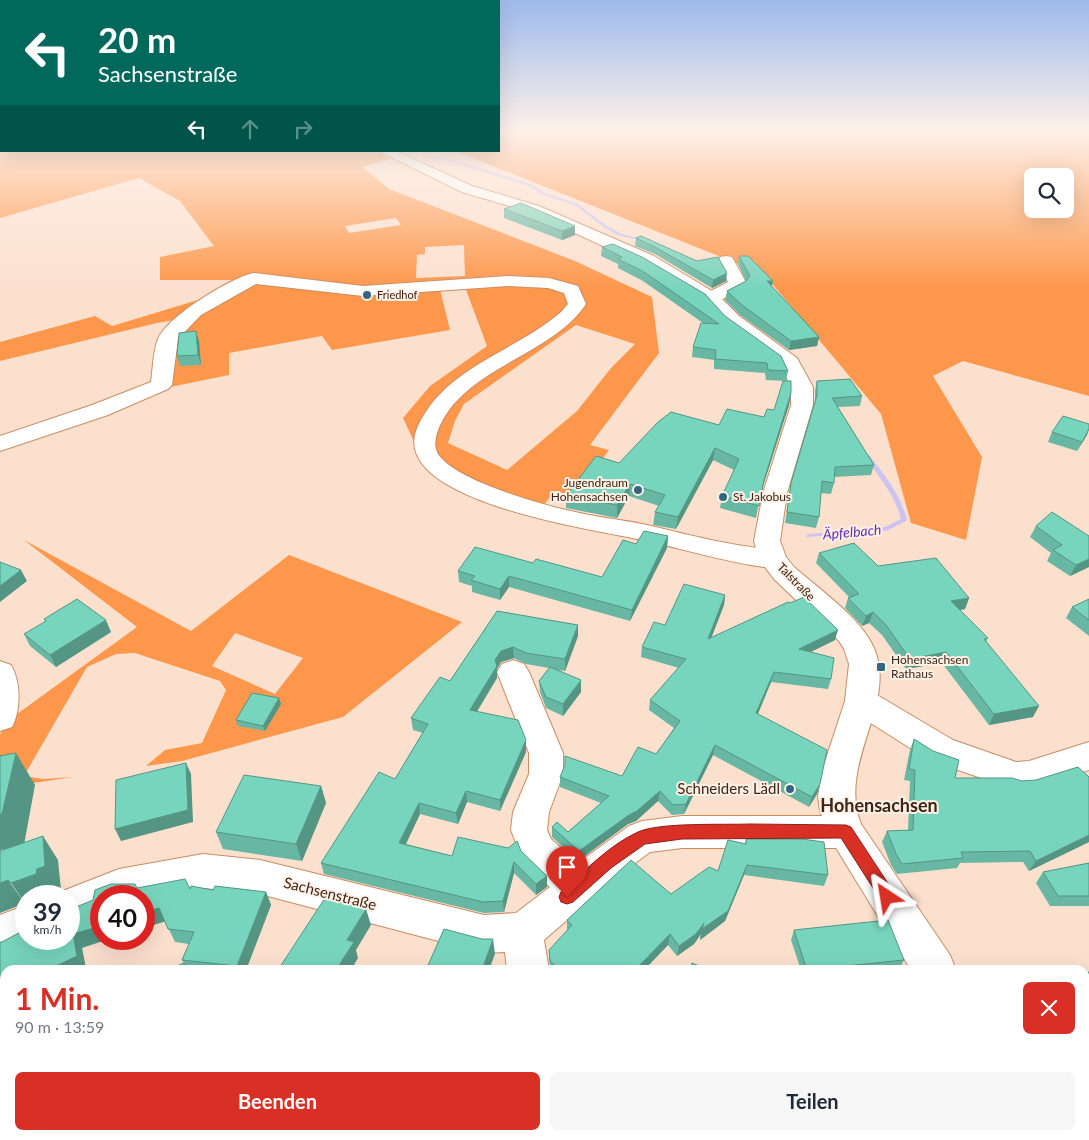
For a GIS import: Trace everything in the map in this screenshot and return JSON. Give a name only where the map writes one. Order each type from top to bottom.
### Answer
[{"type":"street","name":"Talstraße","points":[[454,183],[467,189],[534,209],[648,260],[711,298],[732,320],[790,362],[802,388],[802,405],[775,493],[767,541],[773,558],[784,573],[839,622],[854,641],[864,664],[861,701],[839,771],[837,788],[838,811],[846,832]]},
{"type":"street","points":[[711,298],[738,284],[726,261]]},
{"type":"street","points":[[0,444],[100,410],[161,385],[168,339],[174,330],[194,311],[253,278],[363,291],[409,290],[471,283],[549,283],[572,290],[577,304],[571,314],[560,323],[505,356],[448,397],[434,418],[426,435],[425,451],[437,468],[466,486],[559,516],[641,532],[738,556],[773,558]]},
{"type":"street","points":[[512,672],[546,753],[546,774],[531,812],[529,830],[536,849],[578,887]]},
{"type":"street","points":[[0,673],[2,713],[0,718]]},
{"type":"street","points":[[861,701],[941,750],[1016,776],[1028,775],[1089,756]]},
{"type":"street","name":"Sachsenstraße","points":[[80,903],[119,887],[203,871],[260,877],[484,934],[525,951],[544,917],[606,863],[642,838],[682,832],[846,832]]},
{"type":"street","points":[[846,832],[932,965]]},
{"type":"street","points":[[0,935],[15,929]]},
{"type":"shaded area","points":[[0,183],[121,183],[0,218]]},
{"type":"shaded area","points":[[148,183],[382,183],[389,189],[575,261],[652,297],[659,353],[590,445],[609,450],[575,496],[555,491],[534,517],[459,490],[417,448],[403,418],[430,386],[487,346],[465,287],[440,289],[450,330],[332,350],[322,336],[229,353],[229,375],[170,387],[173,340],[196,316],[157,323],[0,361],[0,342],[95,316],[112,326],[198,300],[237,280],[160,280],[160,257],[214,246],[180,201]],"holes":[[[396,218],[401,225],[349,233],[345,226]],[[464,245],[465,276],[416,278],[417,255],[425,254],[425,247]],[[576,325],[635,344],[611,368],[577,411],[507,470],[448,443],[455,421],[464,404]]]},
{"type":"shaded area","points":[[536,183],[1024,183],[1024,218],[1074,218],[1074,183],[1089,183],[1089,396],[963,361],[933,376],[982,457],[966,540],[911,523],[881,414],[764,274]]},
{"type":"shaded area","points":[[24,540],[191,631],[289,555],[462,622],[343,717],[182,761],[146,766],[165,750],[202,743],[226,690],[220,681],[135,653],[116,654],[87,667],[24,776],[43,779],[73,777],[0,788],[0,735],[6,722],[137,627]],"holes":[[[235,633],[303,658],[275,694],[212,666]]]},
{"type":"building","points":[[521,203],[575,226],[562,231],[504,209]]},
{"type":"building","points":[[641,236],[697,261],[718,257],[727,273],[713,280],[636,238]]},
{"type":"building","points":[[613,244],[642,257],[705,294],[725,316],[781,356],[788,371],[768,370],[767,363],[715,359],[716,350],[693,347],[701,323],[719,324],[644,272],[618,259],[622,257],[602,247]]},
{"type":"building","points":[[739,256],[748,256],[773,281],[767,281],[819,337],[791,341],[742,305],[727,291],[746,281],[750,276]]},
{"type":"building","points":[[196,331],[198,355],[177,356],[179,333]]},
{"type":"building","points":[[850,379],[862,396],[832,398],[874,465],[835,467],[834,483],[822,481],[819,517],[787,512],[791,483],[817,395],[817,381]]},
{"type":"building","points":[[783,381],[791,381],[791,393],[764,480],[759,506],[722,496],[739,459],[715,448],[678,517],[655,512],[665,495],[630,484],[617,505],[566,496],[596,456],[619,463],[658,422],[671,412],[719,425],[727,409],[764,417],[767,409],[774,410]]},
{"type":"building","points":[[1063,416],[1089,424],[1089,429],[1082,442],[1052,432]]},
{"type":"building","points":[[1052,512],[1089,536],[1089,559],[1076,565],[1053,550],[1062,545],[1036,526]]},
{"type":"building","points":[[644,531],[668,536],[632,610],[509,576],[500,589],[471,580],[475,576],[458,571],[475,547],[533,563],[536,559],[602,577],[623,540],[636,544]]},
{"type":"building","points":[[854,543],[878,566],[936,558],[969,598],[951,601],[988,638],[984,639],[1039,706],[994,714],[946,652],[910,659],[886,625],[873,612],[866,616],[848,598],[859,594],[819,553]]},
{"type":"building","points":[[0,562],[21,570],[0,586]]},
{"type":"building","points":[[684,584],[725,595],[708,639],[788,602],[790,603],[804,597],[838,630],[799,649],[834,658],[831,679],[774,672],[756,713],[827,750],[820,784],[812,797],[715,745],[686,804],[673,805],[660,791],[637,811],[579,851],[552,827],[557,822],[568,832],[609,796],[560,777],[565,765],[565,756],[622,776],[638,747],[656,754],[680,721],[650,700],[686,659],[642,647],[654,622],[665,625]]},
{"type":"building","points":[[77,599],[106,620],[50,655],[24,634],[46,621],[44,619]]},
{"type":"building","points":[[1089,599],[1089,620],[1072,607]]},
{"type":"building","points":[[497,611],[578,625],[565,659],[526,653],[513,647],[501,651],[495,660],[497,666],[470,710],[518,720],[526,740],[500,800],[466,791],[456,813],[419,803],[399,843],[452,856],[458,837],[508,848],[517,841],[521,851],[547,876],[536,884],[514,862],[503,901],[483,902],[321,863],[379,772],[395,779],[428,724],[411,718],[440,677],[450,681]]},
{"type":"building","points":[[550,667],[581,680],[563,704],[546,697],[539,681]]},
{"type":"building","points":[[252,693],[279,698],[263,726],[236,720]]},
{"type":"building","points":[[914,739],[933,751],[959,760],[955,778],[1036,780],[1078,767],[1089,777],[1089,835],[1036,861],[1030,851],[961,852],[963,858],[902,864],[887,831],[913,830],[915,770],[909,769]]},
{"type":"building","points":[[16,753],[2,814],[0,814],[0,756]]},
{"type":"building","points":[[186,763],[188,810],[115,829],[116,780]]},
{"type":"building","points":[[244,775],[321,786],[296,844],[216,832]]},
{"type":"building","points":[[43,836],[45,866],[37,869],[36,874],[11,883],[8,880],[0,883],[0,851]]},
{"type":"building","points":[[746,839],[802,839],[824,842],[828,875],[747,865],[728,911],[702,929],[704,923],[696,934],[679,946],[670,934],[640,965],[554,965],[550,961],[549,950],[572,925],[567,920],[631,860],[671,894],[709,867],[718,871],[728,840],[746,844]]},
{"type":"building","points":[[1089,863],[1089,896],[1058,896],[1043,872]]},
{"type":"building","points":[[185,879],[190,889],[191,886],[213,890],[215,886],[266,892],[237,965],[182,960],[194,932],[168,929],[159,908],[155,909],[155,885],[153,885]]},
{"type":"building","points":[[135,884],[136,885],[108,885]]},
{"type":"building","points":[[325,898],[366,909],[347,940],[354,942],[339,965],[281,965]]},
{"type":"building","points":[[90,901],[90,929],[80,932],[80,905]]},
{"type":"building","points":[[888,920],[904,960],[856,965],[805,965],[794,930]]},
{"type":"building","points":[[444,929],[482,939],[493,939],[484,965],[428,965]]},
{"type":"building","points":[[15,935],[15,950],[76,950],[77,956],[58,965],[0,965],[0,942]]},
{"type":"waterway","name":"Äpfelbach","points":[[524,183],[544,194],[577,205],[606,227],[621,235],[645,240]]},
{"type":"waterway","name":"Äpfelbach","points":[[809,536],[886,529],[904,520],[895,495],[868,457]]},
{"type":"place","name":"Friedhof","points":[[367,295]]},
{"type":"place","name":"Jugendraum Hohensachsen","points":[[638,490]]},
{"type":"place","name":"St. Jakobus","points":[[723,497]]},
{"type":"place","name":"Hohensachsen Rathaus","points":[[881,667]]},
{"type":"place","name":"Schneiders Lädl","points":[[790,789]]},
{"type":"district","name":"Hohensachsen","points":[[879,806]]},
{"type":"route","points":[[567,897],[606,863],[642,838],[682,832],[750,831],[846,832],[887,897]]}]
